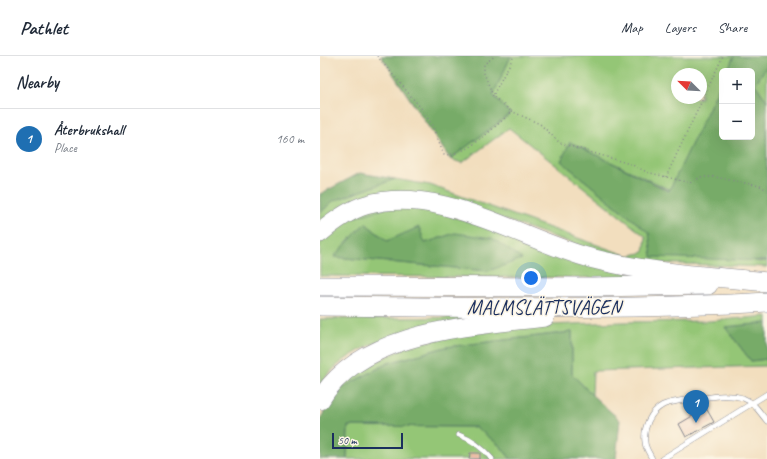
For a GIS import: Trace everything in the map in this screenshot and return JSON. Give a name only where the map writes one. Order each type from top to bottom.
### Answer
[{"type":"highway","points":[[320,233],[341,217],[365,205],[392,200],[417,200],[445,206],[589,258],[630,266],[767,283]]},
{"type":"highway","name":"MALMSLÄTTSVÄGEN","points":[[320,286],[667,287],[767,283]]},
{"type":"highway","name":"MALMSLÄTTSVÄGEN","points":[[320,306],[626,307],[702,306],[767,302]]},
{"type":"highway","points":[[320,400],[335,380],[351,366],[371,353],[420,336],[482,325],[626,307]]},
{"type":"lane","points":[[662,459],[767,394]]},
{"type":"lane","points":[[652,459],[645,444],[645,430],[651,415],[663,405],[722,396],[742,398],[752,402],[767,421]]},
{"type":"lane","points":[[459,435],[470,439],[482,448],[492,459]]},
{"type":"path","points":[[377,56],[416,102],[432,125],[444,155],[454,155],[472,146],[510,114],[511,111]]},
{"type":"path","points":[[495,56],[484,64],[484,73],[488,86],[494,97],[511,111],[540,124],[560,143],[666,177],[690,183],[701,178],[715,177],[760,186],[767,190]]},
{"type":"path","points":[[494,97],[499,81],[509,68],[514,56]]},
{"type":"path","points":[[666,177],[723,56]]},
{"type":"green space","points":[[381,56],[511,56],[493,95],[510,114],[450,159]]},
{"type":"green space","points":[[511,56],[734,56],[728,68],[719,68],[719,87],[670,190],[571,143],[561,161],[649,233],[759,262],[767,261],[767,267],[653,263],[606,255],[442,198],[320,224],[320,213],[333,201],[395,179],[430,185],[628,256],[644,252],[646,237],[509,128],[462,163],[450,159],[510,114],[493,95]]},
{"type":"green space","points":[[734,56],[767,56],[767,66],[755,84],[755,68],[728,68]]},
{"type":"green space","points":[[767,66],[767,101],[755,84]]},
{"type":"green space","points":[[755,84],[767,101],[767,261],[652,257],[649,233],[561,161],[570,142],[669,191],[719,87],[719,140],[755,140]]},
{"type":"green space","points":[[360,173],[395,179],[333,201],[320,213],[320,194]]},
{"type":"green space","points":[[390,207],[423,207],[642,278],[320,276],[320,244],[324,238],[351,218]],"holes":[[[365,223],[387,241],[425,243],[455,233],[488,271],[334,257]]]},
{"type":"green space","points":[[365,223],[387,241],[419,227],[425,243],[455,233],[492,238],[522,259],[488,271],[334,257]]},
{"type":"green space","points":[[767,316],[767,323],[725,327],[751,361],[767,359],[767,366],[593,371],[592,395],[572,374],[572,332],[446,347],[388,363],[334,392],[353,373],[406,347],[446,337],[523,326],[621,322],[710,321]]},
{"type":"green space","points":[[475,317],[390,338],[369,346],[350,356],[333,369],[320,385],[320,319]]},
{"type":"green space","points":[[767,323],[767,359],[751,361],[725,327]]},
{"type":"green space","points":[[572,332],[572,374],[592,395],[620,420],[616,459],[511,459],[499,445],[476,427],[348,426],[347,459],[320,459],[320,420],[334,392],[388,363],[446,347]]},
{"type":"green space","points":[[348,426],[476,427],[499,445],[511,459],[347,459]]},
{"type":"building","points":[[706,408],[714,422],[686,437],[679,424]]},
{"type":"building","points":[[470,453],[480,453],[480,459],[469,459]]},
{"type":"place","name":"Återbrukshall","points":[[696,423]]}]
